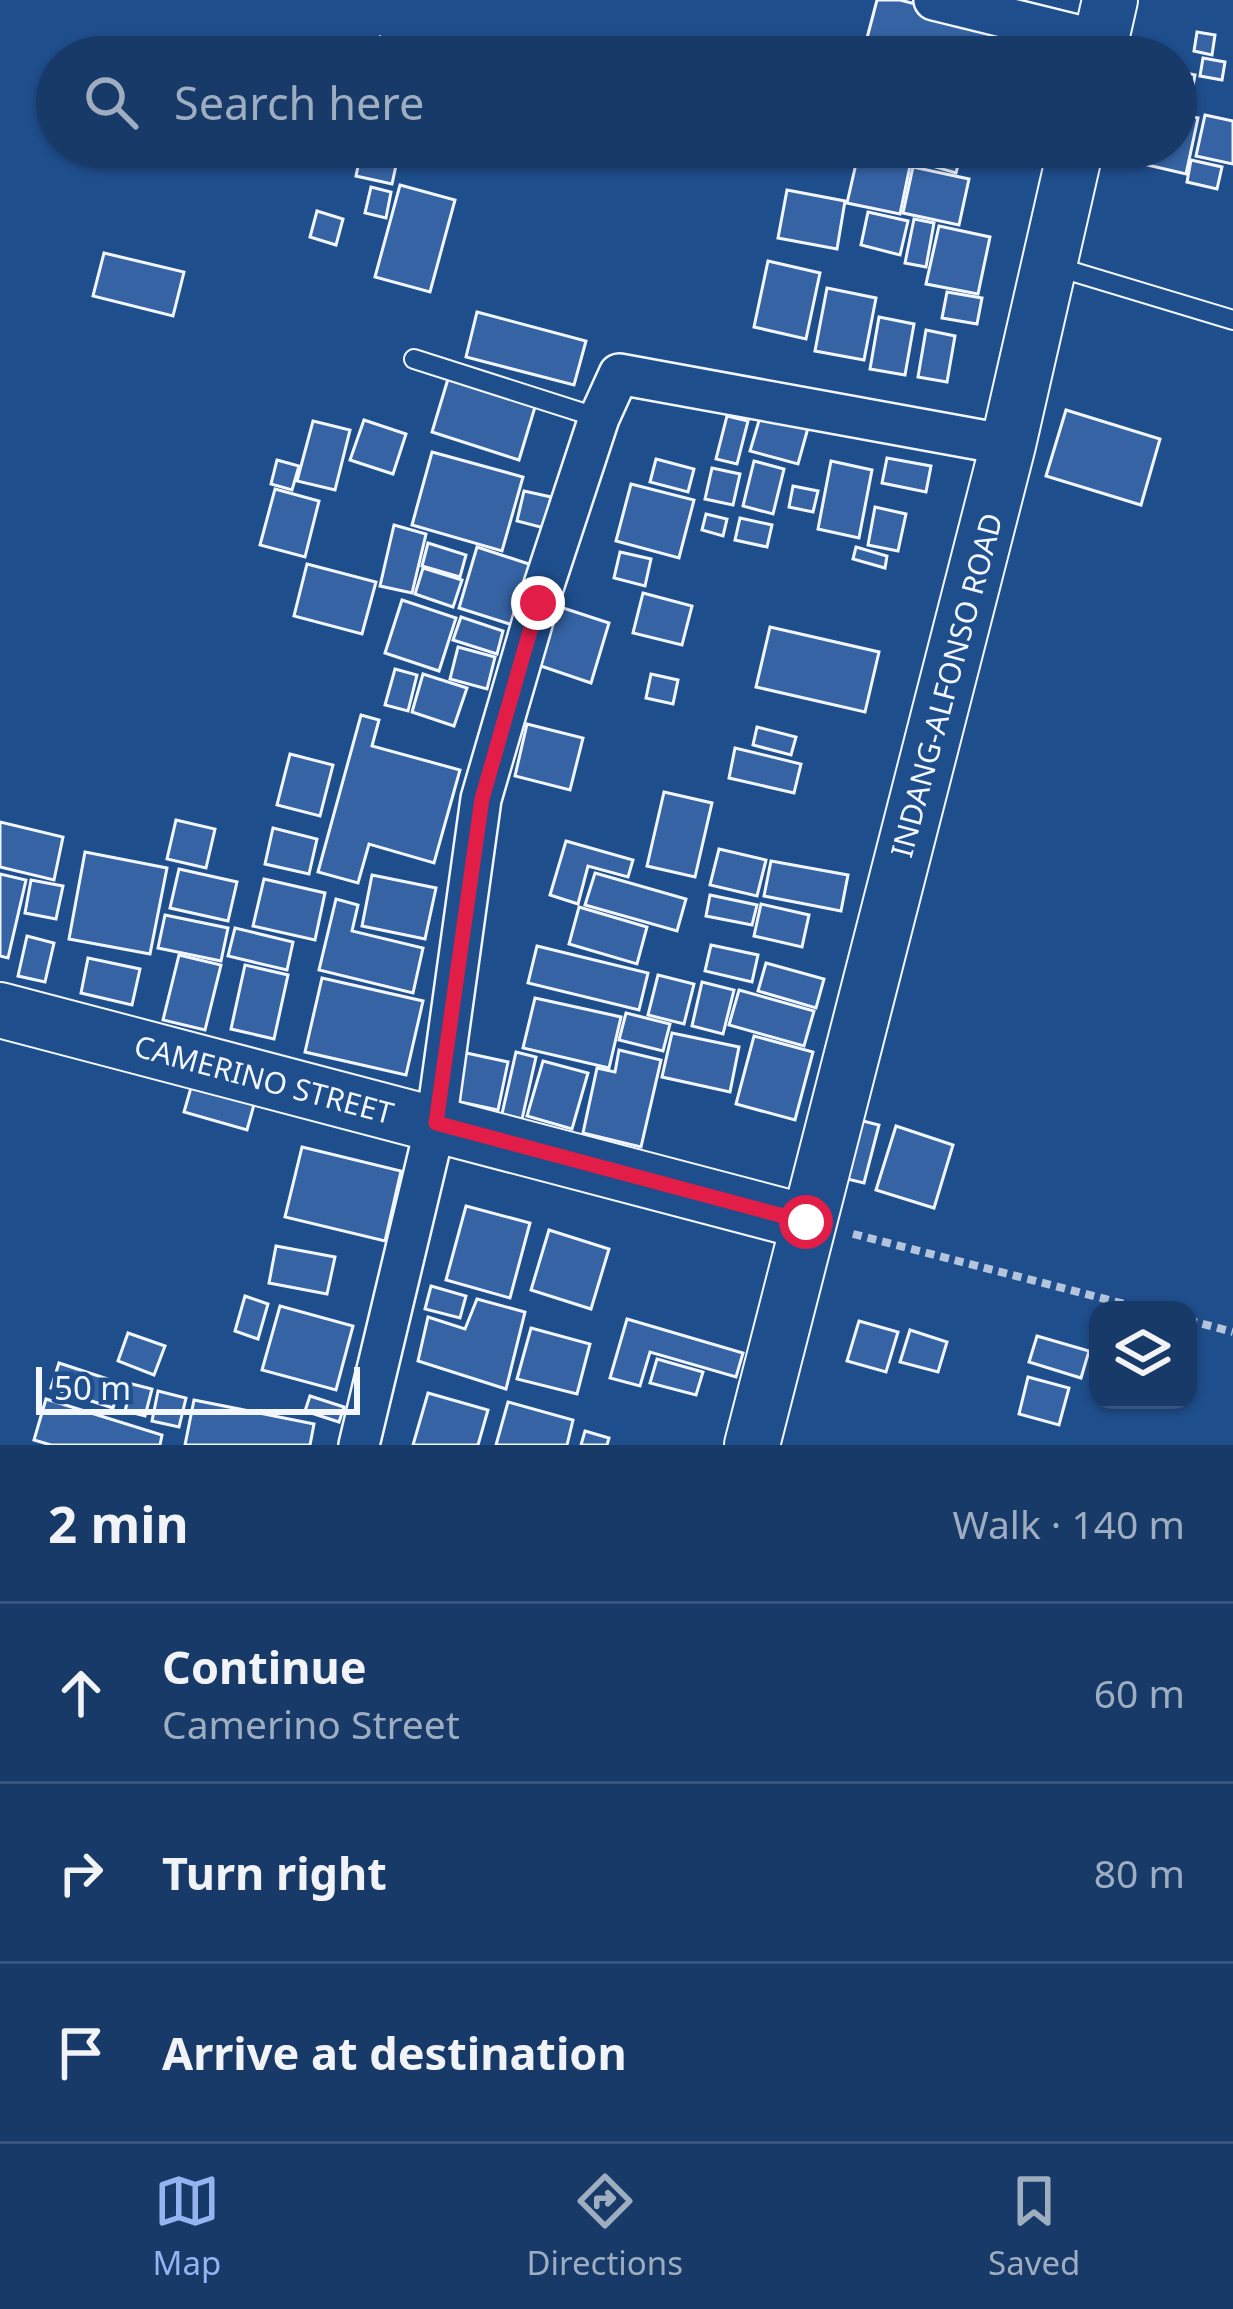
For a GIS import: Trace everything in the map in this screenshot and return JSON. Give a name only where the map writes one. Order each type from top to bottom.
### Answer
[{"type":"main road","name":"INDANG-ALFONSO ROAD","points":[[752,1445],[1008,445],[1071,168]]},
{"type":"main road","name":"CAMERINO STREET","points":[[0,1010],[806,1222]]},
{"type":"street","points":[[934,0],[1103,33]]},
{"type":"street","points":[[358,1445],[436,1123],[482,799],[538,603],[599,418],[619,374],[1008,445]]},
{"type":"lane","points":[[1049,265],[1233,320]]},
{"type":"lane","points":[[414,359],[599,418]]},
{"type":"path","points":[[806,1222],[1113,1301]]},
{"type":"path","points":[[1197,1323],[1233,1332]]},
{"type":"building","points":[[877,0],[900,0],[1004,27],[1002,36],[868,36]]},
{"type":"building","points":[[1197,32],[1215,35],[1212,55],[1197,52]]},
{"type":"building","points":[[1203,58],[1225,62],[1222,80],[1200,76]]},
{"type":"building","points":[[1205,115],[1233,121],[1233,164],[1197,156]]},
{"type":"building","points":[[1197,161],[1222,167],[1217,189],[1187,182],[1190,168],[1197,168]]},
{"type":"building","points":[[358,168],[395,168],[392,184],[356,176]]},
{"type":"building","points":[[855,168],[910,168],[900,214],[847,203]]},
{"type":"building","points":[[913,168],[969,179],[959,225],[903,213]]},
{"type":"building","points":[[400,185],[455,200],[430,292],[375,277]]},
{"type":"building","points":[[371,187],[391,192],[386,218],[365,213]]},
{"type":"building","points":[[787,190],[845,201],[837,249],[778,238]]},
{"type":"building","points":[[317,211],[343,219],[336,245],[310,237]]},
{"type":"building","points":[[868,212],[908,221],[900,255],[861,245]]},
{"type":"building","points":[[914,219],[934,223],[926,267],[905,263]]},
{"type":"building","points":[[939,226],[990,237],[978,294],[926,284]]},
{"type":"building","points":[[104,253],[184,272],[173,316],[93,296]]},
{"type":"building","points":[[768,261],[820,273],[806,339],[754,327]]},
{"type":"building","points":[[827,288],[876,298],[864,360],[815,351]]},
{"type":"building","points":[[947,292],[982,298],[977,324],[942,318]]},
{"type":"building","points":[[477,312],[586,341],[574,385],[466,357]]},
{"type":"building","points":[[879,317],[914,324],[905,375],[870,369]]},
{"type":"building","points":[[926,330],[955,336],[947,382],[918,377]]},
{"type":"building","points":[[448,379],[535,407],[519,460],[432,432]]},
{"type":"building","points":[[1066,410],[1160,439],[1141,505],[1046,476]]},
{"type":"building","points":[[761,414],[808,428],[798,464],[750,451]]},
{"type":"building","points":[[727,416],[748,421],[737,464],[716,459]]},
{"type":"building","points":[[364,420],[406,434],[393,474],[350,460]]},
{"type":"building","points":[[313,421],[350,430],[335,490],[297,481]]},
{"type":"building","points":[[432,452],[523,477],[502,551],[412,525]]},
{"type":"building","points":[[887,458],[931,466],[926,492],[882,483]]},
{"type":"building","points":[[656,459],[694,469],[688,492],[650,482]]},
{"type":"building","points":[[277,460],[299,466],[292,490],[271,484]]},
{"type":"building","points":[[754,461],[784,469],[773,514],[743,506]]},
{"type":"building","points":[[831,461],[872,470],[859,538],[818,529]]},
{"type":"building","points":[[712,468],[740,474],[733,505],[705,499]]},
{"type":"building","points":[[631,484],[694,500],[679,558],[616,541]]},
{"type":"building","points":[[793,486],[818,491],[813,512],[789,507]]},
{"type":"building","points":[[275,489],[319,501],[305,557],[260,545]]},
{"type":"building","points":[[524,491],[551,497],[544,528],[517,521]]},
{"type":"building","points":[[875,507],[906,514],[898,551],[868,545]]},
{"type":"building","points":[[706,514],[727,519],[723,536],[702,530]]},
{"type":"building","points":[[740,518],[772,525],[767,547],[735,540]]},
{"type":"building","points":[[394,525],[426,534],[412,593],[380,586]]},
{"type":"building","points":[[428,543],[466,555],[460,577],[422,566]]},
{"type":"building","points":[[477,547],[535,566],[516,626],[459,608]]},
{"type":"building","points":[[856,547],[887,556],[885,568],[853,559]]},
{"type":"building","points":[[620,552],[651,559],[645,586],[614,578]]},
{"type":"building","points":[[307,564],[376,582],[362,634],[294,616]]},
{"type":"building","points":[[423,568],[462,580],[453,607],[415,594]]},
{"type":"building","points":[[643,593],[692,606],[682,645],[633,633]]},
{"type":"building","points":[[402,600],[456,618],[439,671],[385,653]]},
{"type":"building","points":[[554,605],[609,623],[591,683],[535,664]]},
{"type":"building","points":[[461,617],[503,631],[497,654],[453,640]]},
{"type":"building","points":[[770,627],[879,652],[865,712],[756,687]]},
{"type":"building","points":[[458,647],[495,657],[487,689],[450,679]]},
{"type":"building","points":[[395,669],[417,675],[408,711],[385,705]]},
{"type":"building","points":[[423,674],[467,688],[454,726],[412,712]]},
{"type":"building","points":[[651,674],[678,680],[673,704],[646,698]]},
{"type":"building","points":[[361,715],[379,720],[372,746],[460,770],[434,863],[369,844],[358,883],[318,872]]},
{"type":"building","points":[[527,724],[583,738],[570,790],[515,776]]},
{"type":"building","points":[[757,727],[796,737],[791,755],[753,745]]},
{"type":"building","points":[[735,748],[801,764],[794,793],[729,778]]},
{"type":"building","points":[[290,754],[333,765],[320,816],[277,805]]},
{"type":"building","points":[[664,792],[712,803],[695,877],[647,866]]},
{"type":"building","points":[[176,820],[215,829],[206,868],[167,859]]},
{"type":"building","points":[[0,822],[63,837],[54,880],[0,867]]},
{"type":"building","points":[[273,828],[317,839],[309,874],[265,864]]},
{"type":"building","points":[[566,841],[633,860],[628,877],[588,866],[578,904],[550,895]]},
{"type":"building","points":[[719,849],[766,860],[757,896],[710,885]]},
{"type":"building","points":[[85,852],[167,868],[150,954],[69,939]]},
{"type":"building","points":[[771,861],[848,875],[841,911],[764,896]]},
{"type":"building","points":[[179,869],[237,882],[228,921],[170,908]]},
{"type":"building","points":[[595,873],[686,899],[677,931],[585,905]]},
{"type":"building","points":[[0,874],[26,880],[8,958],[0,956]]},
{"type":"building","points":[[372,875],[436,888],[425,939],[362,926]]},
{"type":"building","points":[[264,879],[325,893],[315,940],[253,926]]},
{"type":"building","points":[[31,880],[63,886],[56,919],[25,913]]},
{"type":"building","points":[[710,895],[757,905],[752,925],[706,916]]},
{"type":"building","points":[[336,899],[358,905],[352,931],[423,948],[413,993],[319,970]]},
{"type":"building","points":[[761,904],[809,915],[802,947],[754,936]]},
{"type":"building","points":[[579,907],[647,927],[637,964],[569,944]]},
{"type":"building","points":[[165,915],[228,928],[221,961],[158,948]]},
{"type":"building","points":[[235,928],[293,942],[287,970],[228,956]]},
{"type":"building","points":[[27,936],[54,943],[45,982],[18,976]]},
{"type":"building","points":[[711,945],[758,955],[752,982],[705,971]]},
{"type":"building","points":[[537,946],[648,973],[639,1010],[528,983]]},
{"type":"building","points":[[179,955],[221,965],[205,1030],[163,1020]]},
{"type":"building","points":[[88,958],[140,969],[132,1005],[81,993]]},
{"type":"building","points":[[766,963],[824,979],[816,1008],[758,991]]},
{"type":"building","points":[[245,965],[288,975],[274,1039],[231,1029]]},
{"type":"building","points":[[658,975],[694,984],[684,1024],[648,1015]]},
{"type":"building","points":[[322,978],[423,1001],[406,1075],[305,1052]]},
{"type":"building","points":[[702,982],[734,990],[723,1034],[692,1026]]},
{"type":"building","points":[[739,990],[814,1011],[804,1046],[729,1025]]},
{"type":"building","points":[[535,998],[621,1017],[609,1068],[523,1048]]},
{"type":"building","points":[[626,1013],[670,1024],[663,1051],[619,1040]]},
{"type":"building","points":[[672,1033],[739,1047],[730,1092],[662,1077]]},
{"type":"building","points":[[754,1036],[813,1052],[795,1120],[736,1104]]},
{"type":"building","points":[[619,1050],[661,1060],[641,1147],[583,1133],[597,1068],[615,1072]]},
{"type":"building","points":[[457,1051],[508,1062],[498,1110],[446,1099]]},
{"type":"building","points":[[516,1052],[536,1057],[522,1119],[502,1114]]},
{"type":"building","points":[[543,1061],[588,1073],[572,1129],[527,1116]]},
{"type":"building","points":[[192,1084],[255,1101],[247,1130],[184,1112]]},
{"type":"building","points":[[859,1120],[879,1125],[864,1183],[843,1178]]},
{"type":"building","points":[[896,1126],[953,1145],[934,1208],[876,1190]]},
{"type":"building","points":[[302,1147],[401,1171],[385,1241],[285,1217]]},
{"type":"building","points":[[466,1206],[530,1223],[510,1298],[446,1280]]},
{"type":"building","points":[[549,1230],[609,1249],[591,1309],[531,1290]]},
{"type":"building","points":[[276,1246],[335,1257],[327,1294],[269,1283]]},
{"type":"building","points":[[431,1286],[466,1296],[460,1318],[425,1309]]},
{"type":"building","points":[[245,1296],[268,1304],[258,1339],[235,1331]]},
{"type":"building","points":[[477,1299],[525,1312],[506,1389],[418,1361],[428,1317],[465,1329]]},
{"type":"building","points":[[280,1306],[353,1326],[336,1390],[262,1370]]},
{"type":"building","points":[[627,1319],[743,1353],[736,1377],[650,1352],[640,1386],[610,1378]]},
{"type":"building","points":[[859,1321],[898,1332],[886,1372],[847,1361]]},
{"type":"building","points":[[531,1328],[590,1344],[577,1394],[517,1379]]},
{"type":"building","points":[[910,1330],[947,1342],[938,1372],[900,1362]]},
{"type":"building","points":[[128,1333],[165,1346],[154,1375],[118,1361]]},
{"type":"building","points":[[1037,1336],[1089,1351],[1081,1378],[1029,1362]]},
{"type":"building","points":[[657,1359],[703,1372],[696,1395],[650,1383]]},
{"type":"building","points":[[59,1363],[120,1383],[113,1408],[51,1388]]},
{"type":"building","points":[[1028,1377],[1069,1388],[1059,1425],[1019,1414]]},
{"type":"building","points":[[132,1384],[152,1389],[145,1416],[125,1411]]},
{"type":"building","points":[[158,1391],[186,1398],[179,1427],[152,1421]]},
{"type":"building","points":[[428,1393],[488,1410],[478,1445],[413,1445]]},
{"type":"building","points":[[310,1396],[344,1407],[339,1422],[305,1411]]},
{"type":"building","points":[[46,1399],[162,1435],[160,1445],[51,1445],[34,1440]]},
{"type":"building","points":[[194,1400],[314,1424],[310,1445],[185,1445]]},
{"type":"building","points":[[508,1402],[573,1420],[567,1445],[496,1445]]},
{"type":"building","points":[[585,1431],[609,1438],[607,1445],[581,1445]]},
{"type":"route","points":[[538,603],[482,799],[436,1123],[806,1222]]}]
